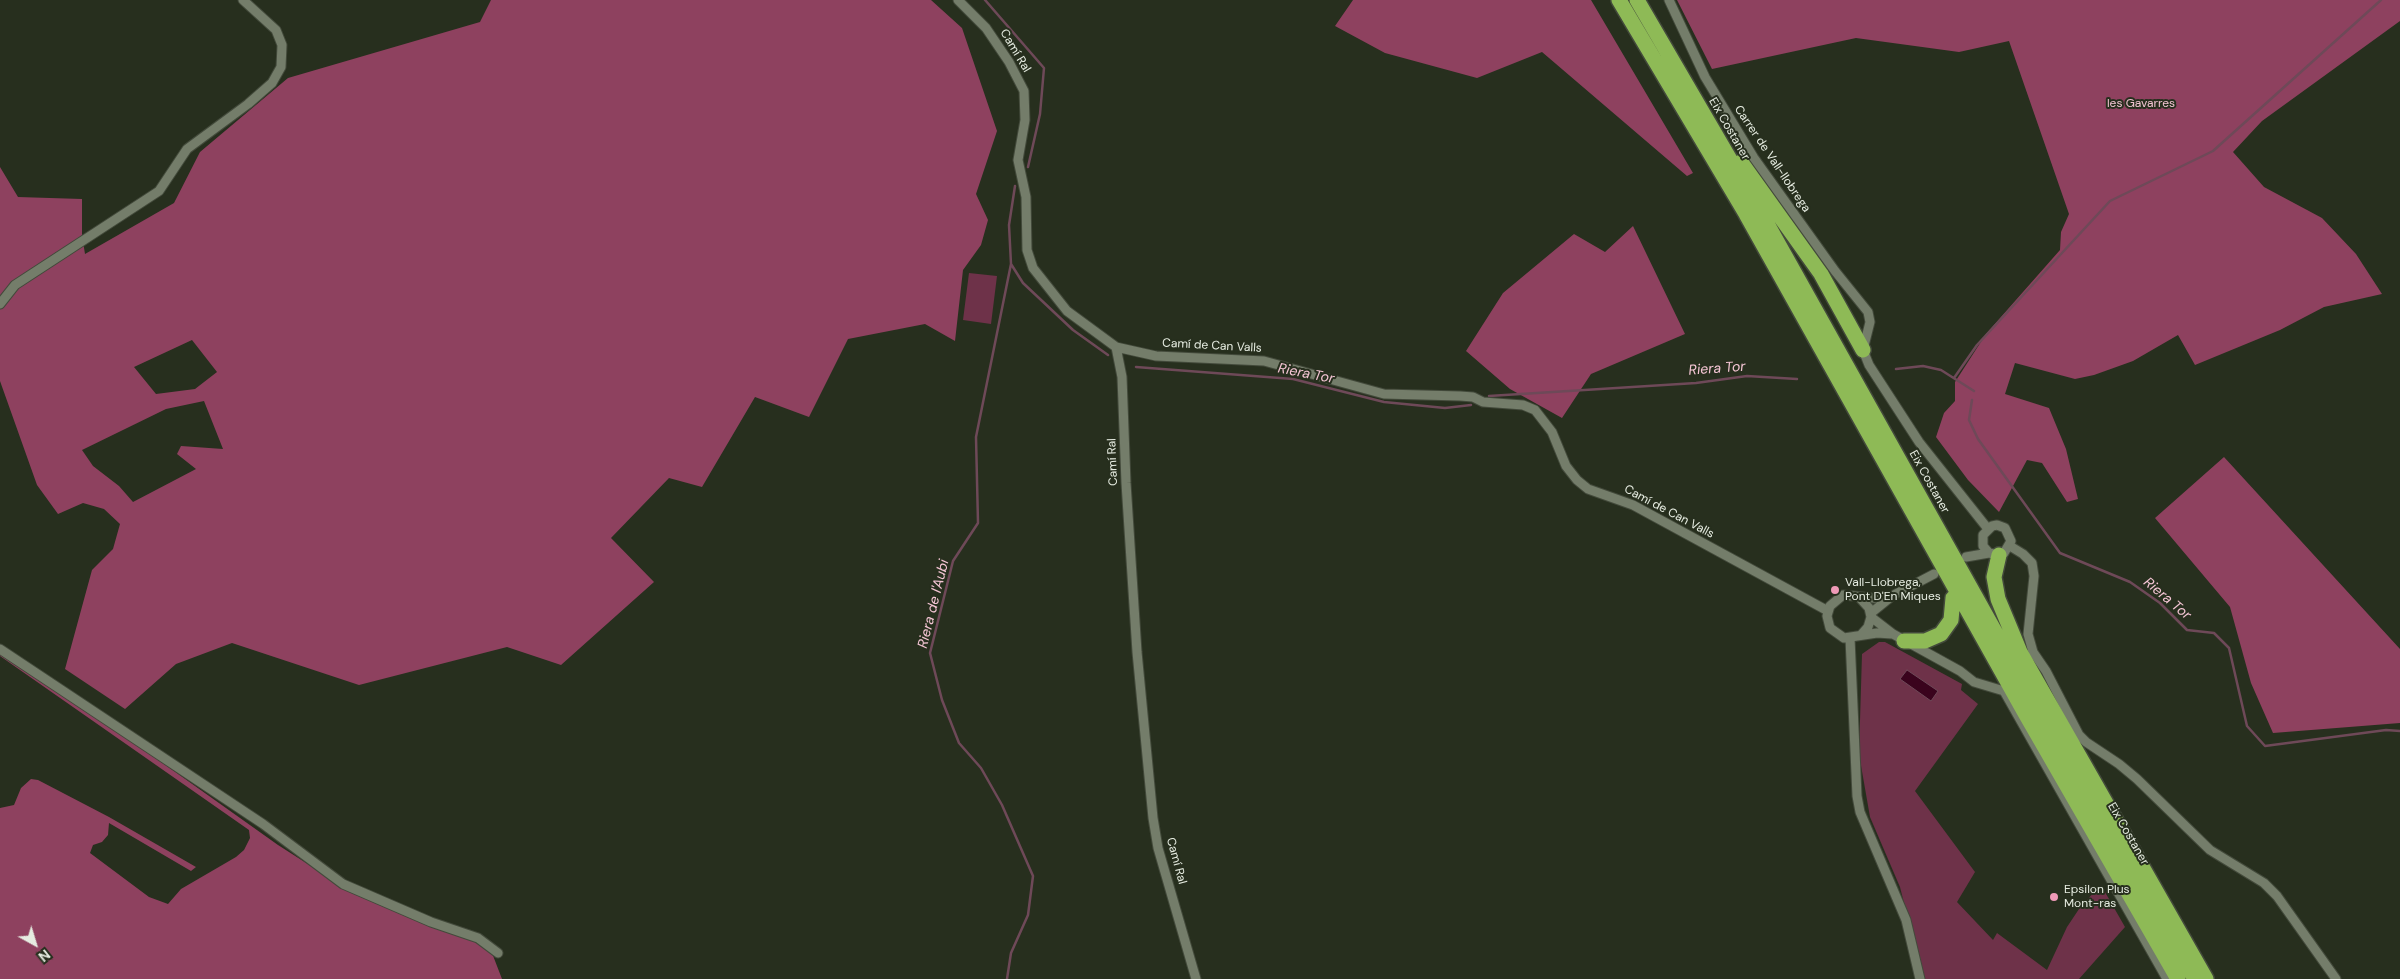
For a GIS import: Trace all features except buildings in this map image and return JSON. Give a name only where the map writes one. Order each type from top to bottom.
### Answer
[{"type":"highway","points":[[1619,0],[1746,214],[2026,713],[2178,979]]},
{"type":"highway","name":"Eix Costaner","points":[[1637,0],[1760,212],[2036,705],[2195,979]]},
{"type":"highway","points":[[1673,62],[1688,76],[1734,153],[1821,274],[1863,350]]},
{"type":"highway","points":[[1885,459],[1916,528],[2004,690]]},
{"type":"highway","points":[[1999,551],[1994,577],[1998,599],[2020,652],[2206,979]]},
{"type":"highway","points":[[1898,637],[1925,641],[1941,634],[1951,620],[1953,598]]},
{"type":"street","points":[[0,304],[16,286],[159,191],[187,149],[248,104],[272,83],[281,67],[282,45],[276,30],[243,0]]},
{"type":"street","name":"Camí Ral","points":[[958,0],[986,28],[1009,62],[1024,91],[1025,120],[1018,160],[1026,197],[1027,250],[1033,268],[1067,311],[1116,347],[1122,377],[1126,483],[1137,652],[1153,818],[1158,848],[1196,979]]},
{"type":"street","name":"Carrer de Vall-llobrega","points":[[1669,0],[1717,99],[1783,200],[1835,271],[1868,312],[1870,322]]},
{"type":"street","points":[[1852,328],[1859,330],[1866,327],[1870,322]]},
{"type":"street","points":[[1870,322],[1863,350],[1870,365],[1908,428],[1988,529]]},
{"type":"street","name":"Camí de Can Valls","points":[[1116,347],[1156,356],[1264,361],[1384,394],[1473,397],[1483,402],[1523,406],[1535,410],[1552,432],[1566,466],[1576,480],[1588,489],[1626,502],[1828,611]]},
{"type":"street","points":[[1999,551],[2011,536],[2005,528],[1998,525],[1988,529],[1982,541],[1966,557],[1999,551],[2023,554],[2032,563],[2034,576],[2028,634],[2033,652],[2046,671],[2079,734],[2086,742],[2119,764],[2137,779],[2210,850],[2264,883],[2277,896],[2336,979]]},
{"type":"street","points":[[1982,541],[1999,551]]},
{"type":"street","points":[[1861,635],[1868,627],[1871,615],[1892,596],[1934,574]]},
{"type":"street","points":[[1892,596],[1874,598],[1852,595],[1839,597],[1828,611],[1830,628],[1839,636],[1850,638],[1861,635],[1898,637]]},
{"type":"street","points":[[1859,597],[1866,603],[1871,615],[1898,637],[1974,682],[2004,690],[2167,979]]},
{"type":"street","points":[[1850,638],[1857,796],[1860,812],[1906,920],[1920,979]]},
{"type":"street","points":[[0,649],[263,824],[343,884],[431,922],[478,938],[498,953]]},
{"type":"shaded area","points":[[969,273],[997,276],[991,324],[963,320]]},
{"type":"shaded area","points":[[1879,642],[1885,642],[1962,684],[1961,690],[1978,704],[1915,791],[1975,872],[1957,902],[1993,940],[1997,933],[2047,970],[2067,927],[2081,906],[2101,885],[2125,927],[2079,979],[1923,979],[1900,887],[1870,817],[1859,754],[1862,654]]},
{"type":"shaded area","points":[[1907,670],[1938,691],[1931,701],[1900,679]]},
{"type":"green space","points":[[491,0],[931,0],[962,28],[997,131],[976,194],[988,220],[981,245],[963,270],[955,341],[925,324],[848,339],[809,417],[755,397],[702,487],[669,478],[611,538],[654,582],[561,665],[507,647],[359,685],[232,643],[176,664],[125,709],[65,669],[92,570],[113,549],[120,524],[104,509],[83,503],[58,514],[37,485],[0,381],[0,167],[18,197],[82,199],[82,235],[85,254],[174,203],[200,152],[288,78],[480,22]],"holes":[[[192,340],[217,372],[195,389],[156,394],[134,367]],[[204,401],[223,449],[181,446],[177,454],[196,469],[133,502],[119,486],[93,466],[82,450],[166,409]]]},
{"type":"green space","points":[[1353,0],[1591,0],[1693,173],[1687,176],[1542,52],[1477,78],[1385,53],[1335,26]]},
{"type":"green space","name":"les Gavarres","points":[[1677,0],[2400,0],[2400,21],[2262,121],[2233,152],[2264,187],[2322,218],[2356,254],[2382,294],[2324,307],[2280,330],[2195,365],[2178,335],[2133,361],[2094,375],[2075,379],[2015,363],[2005,394],[2049,408],[2066,449],[2078,499],[2067,502],[2042,463],[2027,460],[1999,512],[1968,480],[1936,437],[1944,413],[1955,401],[1955,382],[1986,334],[2060,250],[2061,232],[2069,214],[2009,41],[1959,52],[1856,38],[1712,69]]},
{"type":"green space","points":[[1633,226],[1685,334],[1591,374],[1562,418],[1510,389],[1466,351],[1503,293],[1574,234],[1605,252]]},
{"type":"green space","points":[[2224,457],[2400,649],[2400,723],[2273,733],[2251,683],[2230,607],[2155,518]]},
{"type":"green space","points":[[0,651],[15,658],[278,845],[339,884],[477,941],[492,953],[502,979],[0,979],[0,808],[14,805],[21,788],[31,779],[38,780],[109,817],[196,867],[191,871],[109,823],[108,835],[102,842],[93,845],[90,853],[149,897],[168,904],[181,889],[236,857],[244,850],[250,838],[249,830],[0,656]]},
{"type":"waterway","name":"Riera de l'Aubi","points":[[985,0],[1044,68],[1040,114],[1028,167]]},
{"type":"waterway","points":[[1954,378],[1977,345],[2110,201],[2213,151],[2381,0]]},
{"type":"waterway","name":"Riera de l'Aubi","points":[[1007,979],[1011,953],[1028,915],[1033,876],[1002,805],[981,768],[959,743],[942,700],[930,653],[953,561],[978,523],[976,437],[1011,264],[1009,225],[1015,186]]},
{"type":"waterway","name":"Riera Tor","points":[[1011,264],[1023,283],[1073,330],[1108,355]]},
{"type":"waterway","name":"Riera Tor","points":[[1896,369],[1923,366],[1941,370],[1974,391]]},
{"type":"waterway","name":"Riera Tor","points":[[1136,367],[1293,379],[1384,402],[1445,408],[1471,405]]},
{"type":"waterway","name":"Riera Tor","points":[[1489,396],[1696,383],[1747,376],[1797,379]]},
{"type":"waterway","name":"Riera Tor","points":[[1972,400],[1969,420],[1978,439],[2060,553],[2130,582],[2160,603],[2187,630],[2214,633],[2229,648],[2247,726],[2265,746],[2386,730],[2400,731]]},
{"type":"place","name":"Vall-Llobrega, Pont D'En Miques","points":[[1835,590]]},
{"type":"place","name":"Epsilon Plus Mont-ras","points":[[2054,897]]}]
